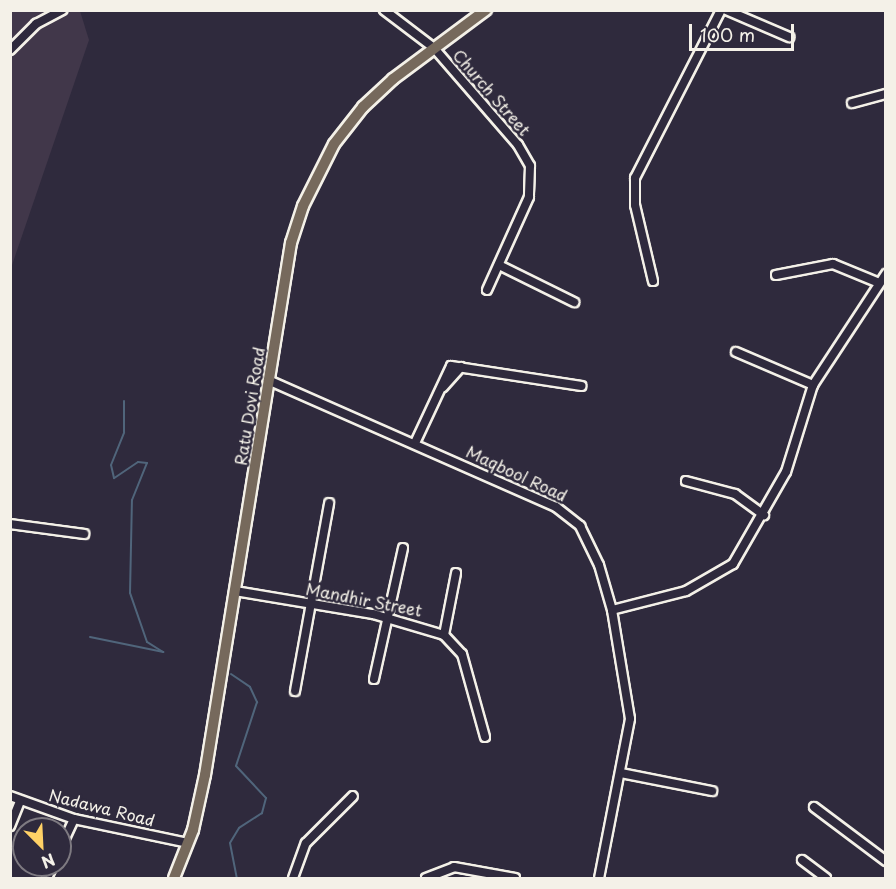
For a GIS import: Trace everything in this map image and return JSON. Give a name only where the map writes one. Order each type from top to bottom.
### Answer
[{"type":"main road","name":"Ratu Dovi Road","points":[[174,879],[188,843],[235,591],[291,243],[318,172],[363,107],[434,48],[486,10]]},
{"type":"street","points":[[10,50],[36,24],[62,10]]},
{"type":"street","name":"Church Street","points":[[384,10],[434,48],[518,145],[530,166],[529,197],[487,290]]},
{"type":"street","points":[[653,281],[635,205],[635,178],[724,10],[789,37]]},
{"type":"street","points":[[852,103],[885,94]]},
{"type":"street","points":[[776,275],[833,264],[879,283]]},
{"type":"street","points":[[499,265],[574,302]]},
{"type":"street","points":[[612,610],[710,580],[734,564],[764,515],[786,472],[813,385],[885,274]]},
{"type":"street","points":[[736,352],[813,385]]},
{"type":"street","points":[[415,443],[443,387],[449,367],[582,386]]},
{"type":"street","name":"Maqbool Road","points":[[268,380],[415,443],[569,515],[591,544],[612,610],[630,719],[599,879]]},
{"type":"street","points":[[686,481],[735,494],[764,515]]},
{"type":"street","points":[[295,691],[314,604],[328,503]]},
{"type":"street","points":[[10,524],[84,534]]},
{"type":"street","points":[[374,679],[403,548]]},
{"type":"street","points":[[456,573],[444,635],[462,654],[485,737]]},
{"type":"street","name":"Mandhir Street","points":[[235,591],[389,617],[444,635]]},
{"type":"street","points":[[621,773],[712,790]]},
{"type":"street","name":"Nadawa Road","points":[[10,796],[74,819],[188,843]]},
{"type":"street","points":[[293,879],[306,843],[353,796]]},
{"type":"street","points":[[10,826],[20,801]]},
{"type":"street","points":[[814,807],[885,861]]},
{"type":"street","points":[[72,823],[74,819]]},
{"type":"street","points":[[802,860],[826,879]]},
{"type":"street","points":[[426,879],[454,867],[515,879]]},
{"type":"shaded area","points":[[11,11],[80,11],[89,40],[11,268]]},
{"type":"waterway","points":[[90,637],[163,652],[147,642],[130,593],[132,500],[147,463],[138,462],[114,478],[111,465],[124,432],[124,401]]},
{"type":"waterway","points":[[231,674],[250,687],[257,702],[236,766],[266,798],[262,813],[239,828],[230,843],[237,878]]}]
